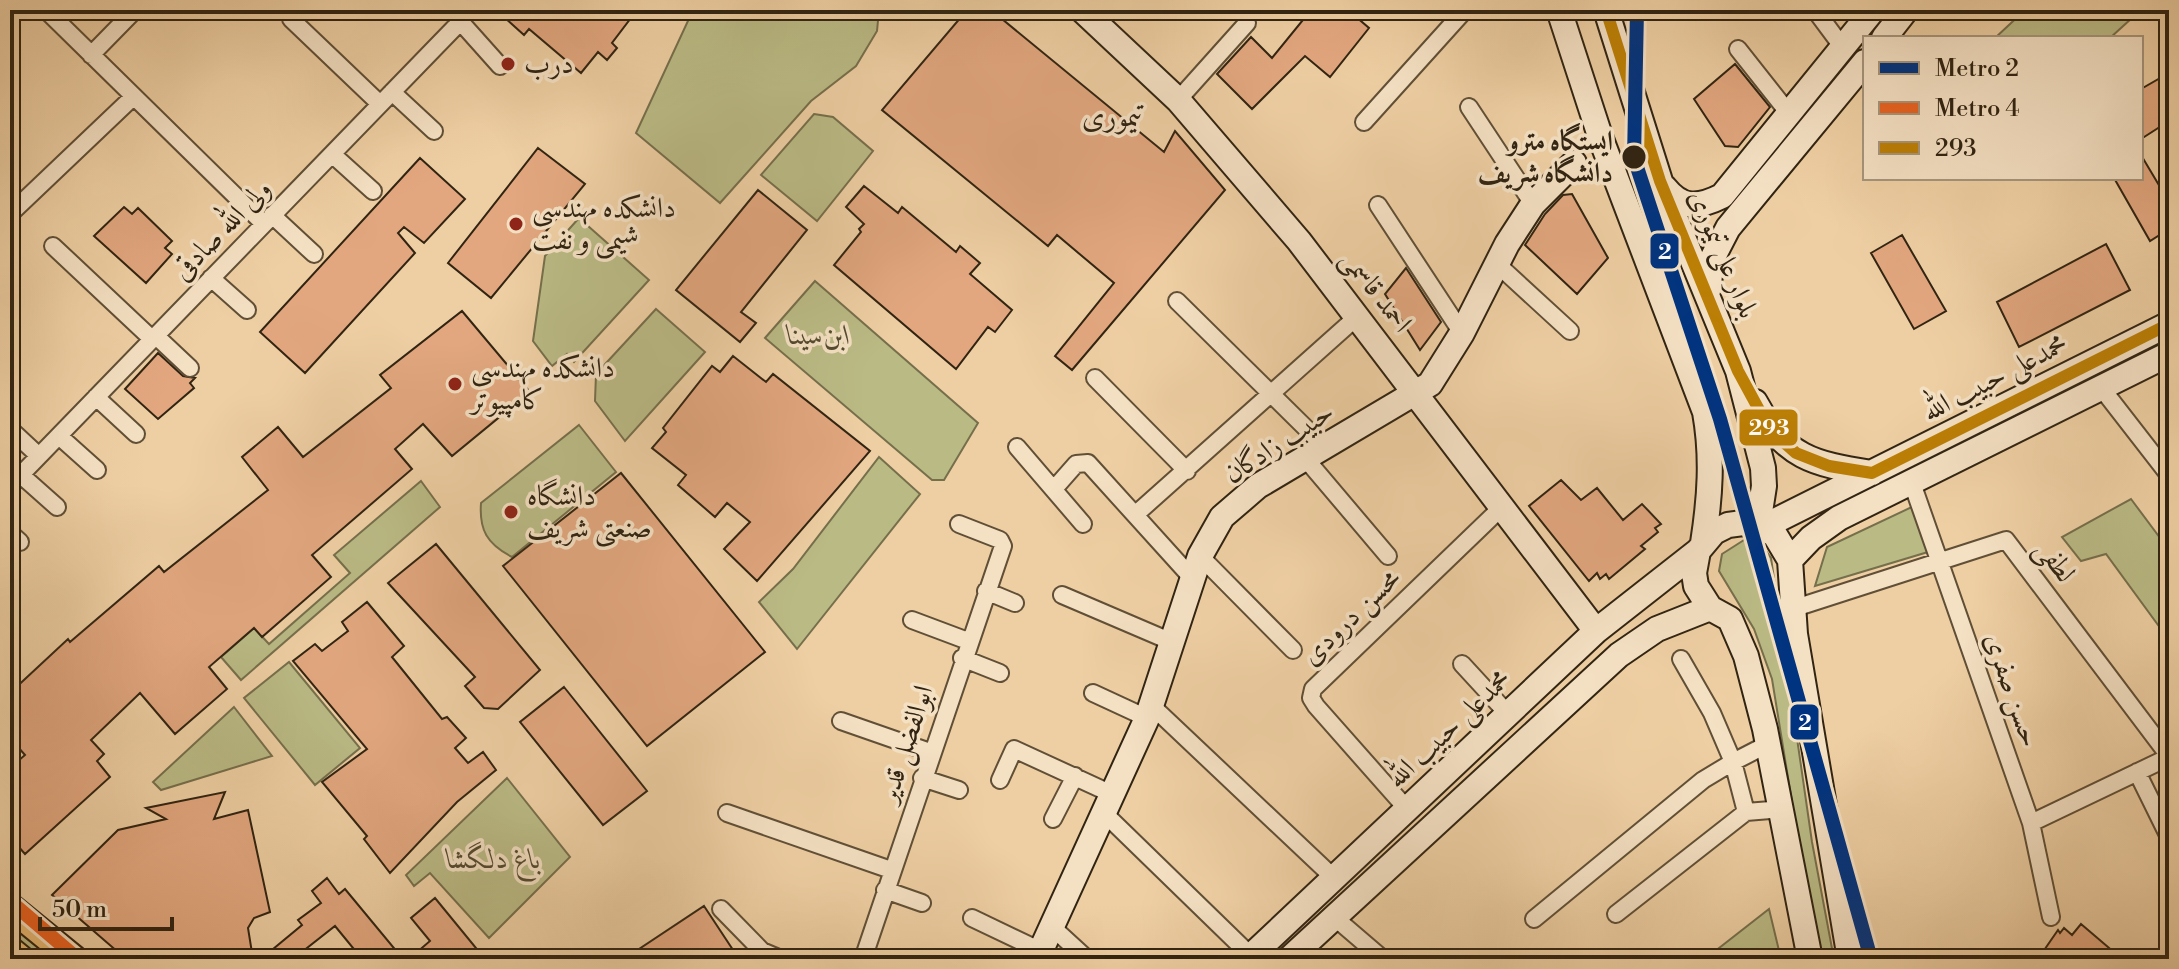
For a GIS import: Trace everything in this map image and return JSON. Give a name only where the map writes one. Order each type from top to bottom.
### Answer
[{"type":"main road","name":"احمد قاسمی","points":[[1082,10],[1178,100],[1359,315],[1596,631]]},
{"type":"main road","points":[[1559,10],[1601,139],[1705,412],[1711,448],[1709,504],[1694,573],[1696,586],[1720,614],[1746,656],[1782,809],[1810,959]]},
{"type":"main road","name":"بلوار علی تیموری","points":[[1606,10],[1660,181],[1738,371],[1763,468],[1761,526]]},
{"type":"main road","points":[[1660,181],[1673,197],[1688,205],[1708,203],[1722,196],[1791,116],[1873,10]]},
{"type":"main road","points":[[1886,36],[1906,10]]},
{"type":"main road","points":[[1707,294],[1712,259],[1728,228],[1863,64]]},
{"type":"main road","name":"حبیب زادگان","points":[[1039,955],[1150,712],[1196,567],[1222,517],[1258,486],[1417,394],[1436,377],[1533,204],[1574,163]]},
{"type":"main road","points":[[1722,196],[1731,212],[1743,211]]},
{"type":"main road","points":[[2160,328],[2166,356]]},
{"type":"main road","name":"محمدعلی حبیب الله","points":[[1250,957],[1596,631],[1728,525],[1761,526],[2160,328]]},
{"type":"main road","name":"محمدعلی حبیب الله","points":[[1790,560],[1811,538],[1839,518],[2103,390],[2166,356]]},
{"type":"main road","points":[[1738,371],[1770,430],[1796,453],[1829,466],[1872,473]]},
{"type":"main road","points":[[1761,526],[1775,535],[1790,560],[1791,598],[1850,959]]},
{"type":"main road","points":[[1289,959],[1552,716],[1643,637],[1720,614]]},
{"type":"main road","points":[[1531,692],[1552,716]]},
{"type":"main road","points":[[10,907],[74,959]]},
{"type":"main road","points":[[10,950],[21,959]]},
{"type":"street","points":[[46,10],[133,97],[268,220],[314,254]]},
{"type":"street","points":[[91,55],[135,10]]},
{"type":"street","points":[[1364,122],[1465,10]]},
{"type":"street","points":[[1815,10],[1844,49]]},
{"type":"street","points":[[455,16],[500,66]]},
{"type":"street","name":"ولی الله صادقی","points":[[15,481],[386,98],[455,16]]},
{"type":"street","points":[[291,19],[386,98],[434,131]]},
{"type":"street","points":[[1178,100],[1247,23]]},
{"type":"street","points":[[1738,49],[1791,116]]},
{"type":"street","points":[[10,214],[133,97]]},
{"type":"street","points":[[1469,107],[1533,204]]},
{"type":"street","points":[[332,154],[373,191]]},
{"type":"street","points":[[1378,205],[1462,333]]},
{"type":"street","points":[[53,246],[190,368]]},
{"type":"street","points":[[1497,264],[1570,331]]},
{"type":"street","points":[[211,278],[247,310]]},
{"type":"street","points":[[1177,301],[1273,394],[1388,556]]},
{"type":"street","points":[[1136,514],[1359,315]]},
{"type":"street","points":[[1095,378],[1187,471]]},
{"type":"street","points":[[2103,390],[2169,475]]},
{"type":"street","points":[[96,397],[136,434]]},
{"type":"street","points":[[10,429],[39,456]]},
{"type":"street","points":[[59,436],[97,470]]},
{"type":"street","points":[[1017,447],[1083,524]]},
{"type":"street","points":[[1054,489],[1076,464],[1088,463],[1136,514],[1293,650]]},
{"type":"street","points":[[15,481],[57,507]]},
{"type":"street","name":"حسن صفری","points":[[1912,483],[2031,823],[2051,917]]},
{"type":"street","name":"محسن درودی","points":[[1407,809],[1316,706],[1311,698],[1313,689],[1502,507]]},
{"type":"street","name":"ابوالفضل قدیر","points":[[863,959],[930,752],[1003,546],[1000,540],[959,524]]},
{"type":"street","name":"لطفی","points":[[1791,598],[1940,561],[2006,540],[2169,756]]},
{"type":"street","points":[[986,591],[1015,603]]},
{"type":"street","points":[[1062,595],[1172,642]]},
{"type":"street","points":[[912,620],[968,641]]},
{"type":"street","points":[[962,658],[1000,673]]},
{"type":"street","points":[[1681,659],[1712,713],[1733,762],[1746,812]]},
{"type":"street","points":[[1462,664],[1508,714]]},
{"type":"street","points":[[1093,693],[1150,712],[1334,878]]},
{"type":"street","points":[[841,721],[930,752]]},
{"type":"street","points":[[1534,919],[1703,780],[1768,744]]},
{"type":"street","points":[[1000,780],[1014,749],[1075,776],[1110,805],[1250,957]]},
{"type":"street","points":[[2031,823],[2169,756]]},
{"type":"street","points":[[2137,772],[2169,837]]},
{"type":"street","points":[[1053,819],[1075,776]]},
{"type":"street","points":[[922,778],[959,790]]},
{"type":"street","points":[[1616,914],[1746,812],[1782,809]]},
{"type":"street","points":[[727,813],[891,870]]},
{"type":"street","points":[[885,890],[922,903]]},
{"type":"street","points":[[721,909],[762,951],[781,959]]},
{"type":"street","points":[[1334,917],[1383,959]]},
{"type":"street","points":[[972,918],[1039,955]]},
{"type":"street","points":[[1052,927],[1087,959]]},
{"type":"green space","points":[[693,10],[879,10],[877,31],[856,66],[811,101],[720,203],[636,133]]},
{"type":"green space","points":[[2025,10],[2128,10],[2133,17],[2112,36],[1997,36]]},
{"type":"green space","points":[[814,114],[833,117],[873,151],[817,221],[761,175]]},
{"type":"green space","points":[[579,218],[649,280],[574,362],[567,354],[552,366],[533,341],[545,256]]},
{"type":"green space","name":"ابن‌سینا","points":[[815,281],[978,423],[944,480],[932,480],[765,338]]},
{"type":"green space","points":[[656,309],[705,352],[625,441],[595,401],[596,374]]},
{"type":"green space","points":[[579,425],[616,472],[512,557],[496,547],[486,535],[481,521],[481,503]]},
{"type":"green space","points":[[879,457],[920,494],[797,649],[759,602],[793,569]]},
{"type":"green space","points":[[421,481],[440,507],[241,680],[221,657],[254,628],[269,644],[350,573],[334,555]]},
{"type":"green space","points":[[2131,499],[2169,550],[2169,640],[2106,554],[2081,561],[2062,537]]},
{"type":"green space","points":[[1914,506],[1928,552],[1815,586],[1827,547]]},
{"type":"green space","points":[[1744,540],[1761,544],[1771,558],[1812,842],[1834,959],[1818,959],[1816,950],[1772,679],[1754,629],[1719,571],[1722,554]]},
{"type":"green space","points":[[289,662],[360,748],[315,785],[244,698]]},
{"type":"green space","points":[[234,707],[272,756],[161,790],[153,782]]},
{"type":"green space","name":"باغ دلگشا","points":[[507,778],[570,857],[489,938],[430,873],[414,886],[406,875]]},
{"type":"green space","points":[[1769,909],[1781,959],[1705,959]]},
{"type":"green space","points":[[10,924],[53,959],[37,959],[10,937]]},
{"type":"building","points":[[496,10],[637,10],[612,43],[617,48],[607,60],[598,52],[581,73],[529,29],[524,35]]},
{"type":"building","points":[[967,10],[991,10],[1164,152],[1175,131],[1225,190],[1072,370],[1055,356],[1114,283],[1057,235],[1048,246],[882,110]]},
{"type":"building","points":[[1311,10],[1348,10],[1369,28],[1330,77],[1305,56],[1252,109],[1217,74],[1251,37],[1272,58]]},
{"type":"building","points":[[1735,64],[1770,107],[1738,147],[1725,146],[1694,99]]},
{"type":"building","points":[[2169,73],[2169,121],[2143,138],[2143,88]]},
{"type":"building","name":"دانشکده مهندسی شیمی و نفت","points":[[538,148],[585,184],[491,298],[448,263]]},
{"type":"building","points":[[420,158],[465,199],[424,243],[404,227],[398,233],[415,253],[305,373],[260,332]]},
{"type":"building","points":[[2143,158],[2169,202],[2169,229],[2150,241],[2115,180],[2143,180]]},
{"type":"building","points":[[864,186],[898,213],[902,207],[956,252],[960,246],[980,263],[970,274],[1012,310],[995,332],[988,327],[956,369],[834,265],[861,232],[859,229],[864,224],[846,207]]},
{"type":"building","points":[[758,190],[807,230],[741,312],[756,323],[740,342],[676,290]]},
{"type":"building","points":[[1572,194],[1608,258],[1577,294],[1525,245],[1545,214],[1563,195]]},
{"type":"building","points":[[124,207],[132,214],[138,208],[172,241],[165,248],[172,254],[146,283],[94,236]]},
{"type":"building","points":[[1902,235],[1946,311],[1914,329],[1871,253]]},
{"type":"building","points":[[2106,244],[2130,290],[2019,347],[1997,302]]},
{"type":"building","points":[[1406,268],[1441,322],[1420,350],[1385,294]]},
{"type":"building","points":[[462,311],[530,392],[452,456],[423,424],[395,449],[412,469],[312,555],[331,577],[262,637],[254,628],[209,667],[227,689],[175,734],[140,693],[91,740],[104,754],[97,761],[110,777],[25,854],[10,837],[10,768],[25,755],[10,738],[10,693],[68,639],[70,642],[159,566],[164,572],[268,490],[242,457],[278,427],[303,457],[391,388],[380,375]]},
{"type":"building","points":[[158,353],[183,376],[195,378],[190,383],[194,388],[158,419],[125,389]]},
{"type":"building","points":[[733,356],[766,382],[773,374],[870,451],[757,581],[724,549],[750,522],[727,503],[715,517],[678,485],[686,475],[652,448],[666,432],[663,428],[712,366],[720,372]]},
{"type":"building","points":[[621,473],[765,652],[647,746],[503,566]]},
{"type":"building","points":[[1561,480],[1581,500],[1597,488],[1623,520],[1642,504],[1661,524],[1655,528],[1658,532],[1641,546],[1645,549],[1609,579],[1606,574],[1600,579],[1597,573],[1589,581],[1529,506]]},
{"type":"building","points":[[436,544],[540,670],[498,709],[484,708],[465,686],[475,677],[388,583]]},
{"type":"building","points":[[367,602],[404,646],[392,657],[442,719],[447,717],[466,738],[455,748],[468,763],[483,752],[496,770],[457,802],[390,873],[364,839],[367,836],[322,782],[367,749],[293,661],[315,644],[322,651],[348,631],[342,622]]},
{"type":"building","points":[[564,687],[647,791],[603,825],[520,722]]},
{"type":"building","points":[[225,792],[214,819],[248,810],[270,912],[254,918],[248,928],[253,959],[126,959],[52,895],[118,830],[166,819],[146,808]]},
{"type":"building","points":[[327,878],[339,894],[345,889],[403,959],[362,959],[335,926],[293,959],[261,959],[302,925],[298,920],[321,903],[312,891]]},
{"type":"building","points":[[435,898],[485,959],[409,959],[430,941],[411,918]]},
{"type":"building","points":[[704,906],[739,959],[624,959]]},
{"type":"building","points":[[2081,924],[2122,959],[2038,959],[2058,930],[2060,933],[2064,928],[2072,935]]},
{"type":"metro line","name":"2","points":[[1637,10],[1634,158],[1720,419],[1871,959]]},
{"type":"metro line","name":"4","points":[[10,901],[78,959]]},
{"type":"transit line","name":"293","points":[[1606,10],[1660,181],[1738,371],[1770,430],[1796,453],[1829,466],[1872,473],[2169,324]]},
{"type":"place","name":"درب","points":[[508,64]]},
{"type":"place","name":"ایستگاه مترو دانشگاه شریف","points":[[1634,157]]},
{"type":"place","name":"دانشکده مهندسی شیمی و نفت","points":[[516,224]]},
{"type":"place","name":"دانشکده مهندسی کامپیوتر","points":[[455,384]]},
{"type":"place","name":"دانشگاه صنعتی شریف","points":[[511,512]]},
{"type":"district","name":"تیموری","points":[[1112,117]]}]
